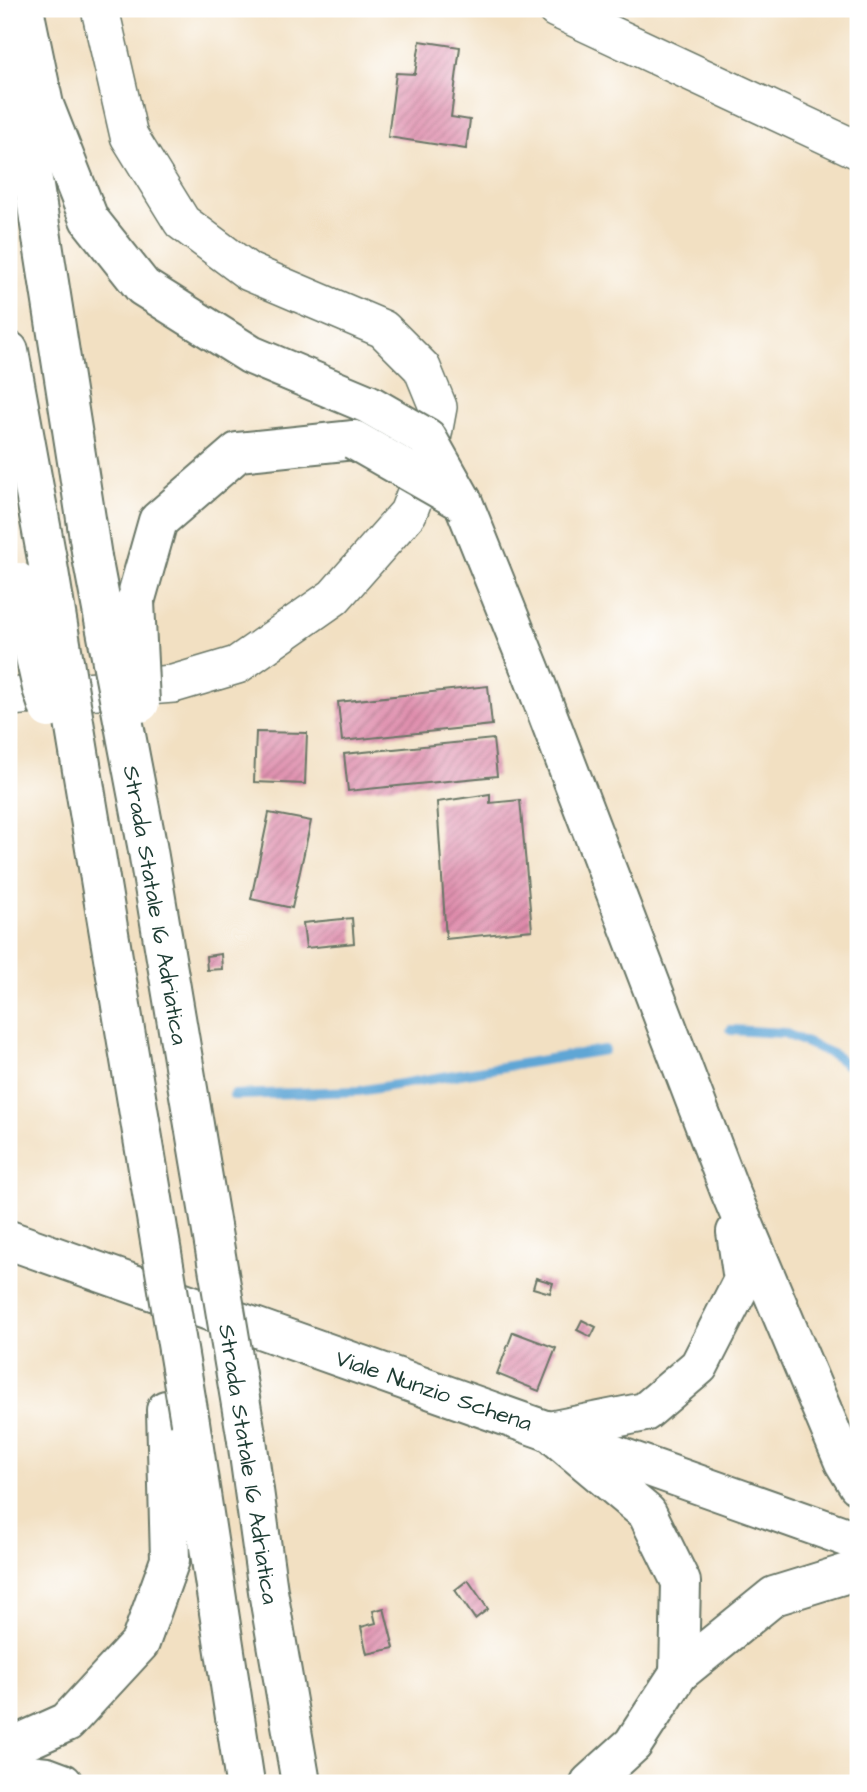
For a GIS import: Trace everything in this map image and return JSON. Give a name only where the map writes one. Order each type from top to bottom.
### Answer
[{"type":"main road","points":[[24,9],[44,105],[89,219],[143,286],[251,355],[368,404],[426,438],[463,502],[531,671],[729,1189],[844,1462],[858,1485]]},
{"type":"main road","name":"Strada Statale 16 Adriatica","points":[[9,26],[92,557],[147,845],[247,1440],[268,1591],[302,1783]]},
{"type":"main road","points":[[9,351],[25,571],[92,836],[154,1207],[178,1416],[245,1783]]},
{"type":"main road","points":[[147,845],[135,603],[158,521],[238,452],[354,440],[463,502]]},
{"type":"main road","points":[[549,1431],[645,1412],[699,1366],[743,1280],[729,1189]]},
{"type":"main road","name":"Viale Nunzio Schena","points":[[9,1240],[858,1541]]},
{"type":"main road","points":[[9,1748],[67,1722],[140,1643],[170,1560],[178,1416]]},
{"type":"main road","points":[[549,1431],[647,1513],[681,1581],[678,1673]]},
{"type":"main road","points":[[590,1783],[633,1744],[678,1673],[774,1596],[858,1570]]},
{"type":"main road","points":[[268,1591],[321,1775],[327,1783]]},
{"type":"main road","points":[[9,1773],[47,1777],[63,1783]]},
{"type":"street","points":[[9,697],[173,684],[237,665],[334,597],[408,513],[428,461],[438,407],[422,368],[383,329],[249,272],[182,222],[129,136],[100,9]]},
{"type":"street","points":[[555,9],[858,150]]},
{"type":"building","points":[[420,41],[460,47],[451,117],[470,120],[466,149],[388,137],[396,73],[415,74]]},
{"type":"building","points":[[488,686],[492,725],[342,741],[338,702]]},
{"type":"building","points":[[256,732],[307,733],[305,784],[254,782]]},
{"type":"building","points":[[493,739],[497,776],[348,791],[344,754]]},
{"type":"building","points":[[490,794],[490,803],[520,800],[532,930],[446,939],[437,802]]},
{"type":"building","points":[[269,813],[311,821],[292,908],[251,899]]},
{"type":"building","points":[[352,918],[354,943],[306,948],[303,923]]},
{"type":"building","points":[[221,954],[222,969],[207,970],[206,956]]},
{"type":"building","points":[[536,1278],[553,1283],[550,1293],[533,1288]]},
{"type":"building","points":[[582,1320],[596,1327],[591,1337],[577,1330]]},
{"type":"building","points":[[513,1332],[556,1348],[539,1391],[497,1374]]},
{"type":"building","points":[[468,1580],[488,1609],[475,1619],[455,1590]]},
{"type":"building","points":[[384,1608],[394,1648],[367,1654],[361,1627],[376,1623],[373,1611]]},
{"type":"waterway","points":[[731,1030],[784,1033],[834,1055],[858,1073]]},
{"type":"waterway","points":[[234,1095],[359,1091],[604,1050]]}]
